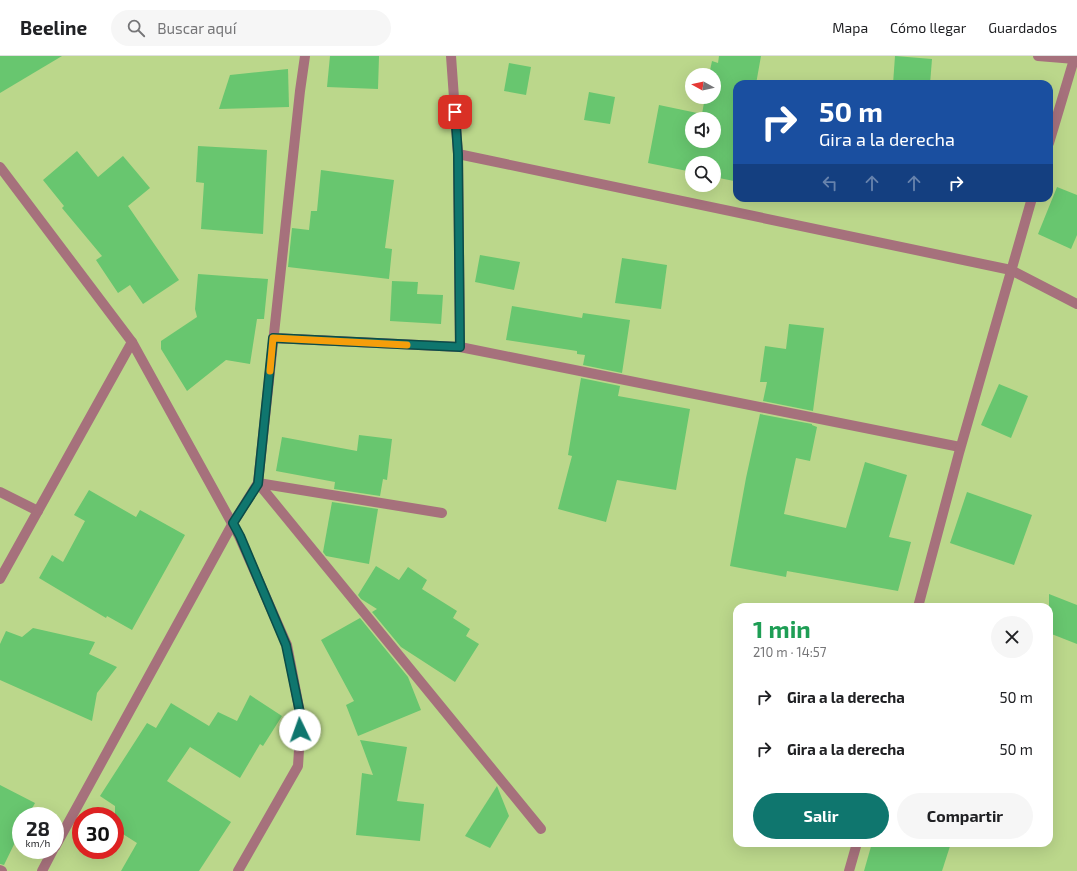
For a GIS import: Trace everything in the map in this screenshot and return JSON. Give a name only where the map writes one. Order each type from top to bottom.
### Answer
[{"type":"street","points":[[64,831],[233,523],[258,484],[299,99],[305,56]]},
{"type":"street","points":[[451,56],[458,154],[460,347]]},
{"type":"street","points":[[1038,56],[1076,59],[1053,131]]},
{"type":"street","points":[[458,154],[1010,270],[1077,304]]},
{"type":"street","points":[[0,167],[132,342],[240,536],[286,645],[301,718],[298,766],[238,871]]},
{"type":"street","points":[[919,603],[960,447],[1031,202]]},
{"type":"street","points":[[273,338],[460,347],[960,447]]},
{"type":"street","points":[[0,579],[132,342]]},
{"type":"street","points":[[258,484],[442,513]]},
{"type":"street","points":[[258,484],[541,829]]},
{"type":"street","points":[[0,492],[38,511]]},
{"type":"street","points":[[849,871],[855,847]]},
{"type":"street","points":[[42,871],[48,859]]},
{"type":"building","points":[[0,56],[62,56],[0,93]]},
{"type":"building","points":[[330,56],[379,56],[378,89],[327,87]]},
{"type":"building","points":[[719,56],[761,56],[757,80],[733,80],[733,181],[721,178],[721,156],[685,156],[685,171],[648,163],[659,105],[692,112],[685,112],[685,148],[721,148],[721,112],[702,112],[704,104],[721,104],[721,68],[710,68],[712,61],[718,63]]},
{"type":"building","points":[[895,56],[932,59],[930,80],[893,80]]},
{"type":"building","points":[[509,63],[531,67],[526,95],[504,91]]},
{"type":"building","points":[[288,69],[289,107],[219,109],[230,75]]},
{"type":"building","points":[[589,92],[615,97],[610,124],[584,120]]},
{"type":"building","points":[[198,146],[267,150],[263,234],[201,229],[204,183],[196,182]]},
{"type":"building","points":[[77,151],[98,177],[123,156],[150,188],[128,206],[179,280],[143,304],[130,285],[118,293],[96,260],[102,256],[62,208],[64,206],[43,180]]},
{"type":"building","points":[[321,170],[394,180],[385,248],[392,249],[389,279],[288,267],[292,228],[309,230],[311,211],[317,211]]},
{"type":"building","points":[[1057,187],[1077,195],[1077,235],[1071,249],[1038,234],[1051,202],[1053,202],[1053,197]]},
{"type":"building","points":[[480,255],[520,262],[514,290],[475,282]]},
{"type":"building","points":[[622,258],[667,265],[661,309],[615,303]]},
{"type":"building","points":[[198,274],[268,279],[264,319],[257,319],[250,364],[226,360],[187,391],[161,349],[161,341],[197,317],[195,309]]},
{"type":"building","points":[[392,281],[418,282],[417,294],[443,295],[441,324],[390,321]]},
{"type":"building","points":[[512,306],[582,318],[583,313],[630,320],[622,373],[583,365],[585,355],[577,354],[577,351],[506,340]]},
{"type":"building","points":[[789,324],[824,328],[813,411],[763,401],[767,382],[760,382],[765,346],[786,349]]},
{"type":"building","points":[[581,378],[620,386],[618,396],[690,409],[676,490],[617,480],[606,522],[558,509],[572,456],[568,455]]},
{"type":"building","points":[[999,384],[1028,396],[1011,438],[981,425]]},
{"type":"building","points":[[760,414],[812,424],[817,427],[810,461],[796,458],[784,514],[846,528],[865,462],[907,475],[889,537],[911,542],[898,591],[787,571],[786,577],[730,566],[746,478]]},
{"type":"building","points":[[359,435],[392,439],[387,480],[383,479],[380,496],[334,489],[335,482],[276,471],[282,437],[357,451]]},
{"type":"building","points":[[89,490],[136,517],[140,510],[185,535],[132,630],[107,616],[106,618],[39,578],[52,555],[63,562],[85,521],[74,515]]},
{"type":"building","points":[[967,492],[1032,515],[1014,565],[950,543]]},
{"type":"building","points":[[332,502],[378,509],[369,564],[326,556],[323,552]]},
{"type":"building","points":[[376,566],[399,580],[408,567],[427,580],[422,589],[457,611],[453,618],[470,629],[466,636],[479,644],[455,682],[401,647],[372,612],[377,609],[361,599],[358,595]]},
{"type":"building","points":[[1049,594],[1077,605],[1077,644],[1053,635],[1053,603],[1049,603]]},
{"type":"building","points":[[360,618],[408,677],[421,710],[358,736],[346,705],[354,701],[321,640]]},
{"type":"building","points":[[33,628],[95,642],[89,654],[117,667],[97,693],[92,721],[0,680],[0,644],[6,631],[22,637]]},
{"type":"building","points":[[250,695],[282,716],[263,746],[260,744],[240,778],[190,747],[167,781],[231,822],[199,871],[121,871],[137,843],[124,835],[124,807],[115,807],[100,796],[147,723],[156,728],[171,703],[209,726],[218,712],[237,721]]},
{"type":"building","points":[[360,740],[407,747],[397,801],[424,804],[420,841],[356,835],[362,773],[373,775]]},
{"type":"building","points":[[0,785],[35,803],[33,807],[12,807],[12,849],[4,865],[0,864]]},
{"type":"building","points":[[497,786],[509,816],[490,848],[465,836]]},
{"type":"building","points":[[871,847],[950,847],[942,871],[864,871]]},
{"type":"slow traffic","points":[[270,371],[273,338],[407,345]]},
{"type":"route","points":[[300,730],[301,718],[286,645],[240,536],[233,523],[258,484],[273,338],[460,347],[458,154],[455,112]]}]
